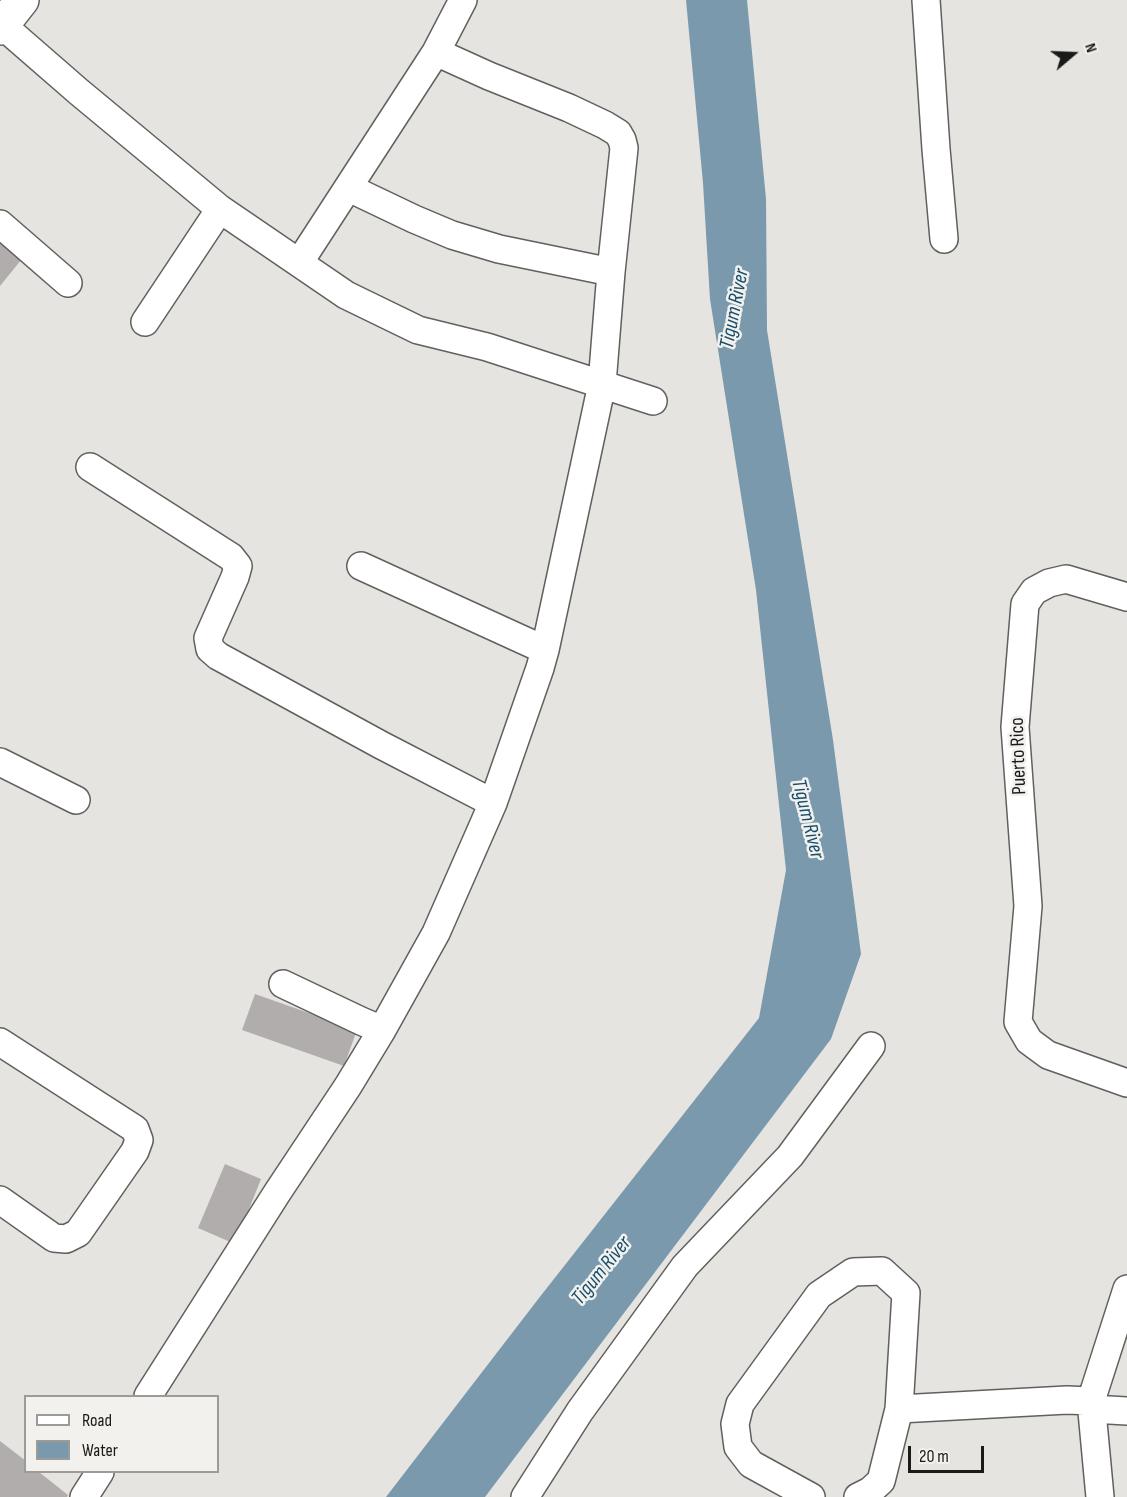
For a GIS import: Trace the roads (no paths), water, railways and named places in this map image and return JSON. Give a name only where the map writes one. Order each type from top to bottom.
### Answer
[{"type":"street","points":[[22,0],[1,27],[220,209],[345,295],[418,330],[488,347],[653,401]]},
{"type":"street","points":[[299,263],[436,52],[463,0]]},
{"type":"street","points":[[926,0],[944,239]]},
{"type":"street","points":[[149,1395],[348,1086],[436,933],[493,803],[540,668],[602,384],[624,148],[622,140],[618,133],[606,125],[436,52]]},
{"type":"street","points":[[349,188],[452,235],[499,249],[611,272]]},
{"type":"street","points":[[145,322],[220,209]]},
{"type":"street","points":[[0,224],[68,283]]},
{"type":"street","points":[[90,467],[231,557],[238,566],[235,578],[208,638],[210,649],[218,656],[493,803]]},
{"type":"street","points":[[361,566],[545,650]]},
{"type":"street","name":"Puerto Rico","points":[[1127,597],[1066,579],[1049,583],[1034,591],[1025,604],[1015,727],[1028,906],[1018,1022],[1029,1041],[1048,1055],[1127,1083]]},
{"type":"street","points":[[0,762],[76,800]]},
{"type":"street","points":[[283,984],[382,1030]]},
{"type":"street","points":[[0,1042],[135,1129],[139,1140],[135,1150],[78,1233],[66,1239],[54,1238],[0,1200]]},
{"type":"street","points":[[525,1497],[580,1411],[685,1266],[790,1156],[871,1046]]},
{"type":"street","points":[[811,1497],[751,1464],[738,1447],[735,1424],[741,1404],[819,1295],[853,1272],[882,1271],[906,1293],[899,1409],[881,1481],[870,1491],[858,1497]]},
{"type":"street","points":[[1100,1497],[1091,1405],[1127,1289]]},
{"type":"street","points":[[899,1409],[1067,1400],[1127,1410]]},
{"type":"street","points":[[84,1497],[99,1473]]},
{"type":"water","name":"Tigum River","points":[[686,0],[747,0],[766,199],[767,330],[833,740],[861,954],[831,1039],[485,1497],[386,1497],[759,1018],[786,870],[756,590],[710,299],[703,183]]}]
